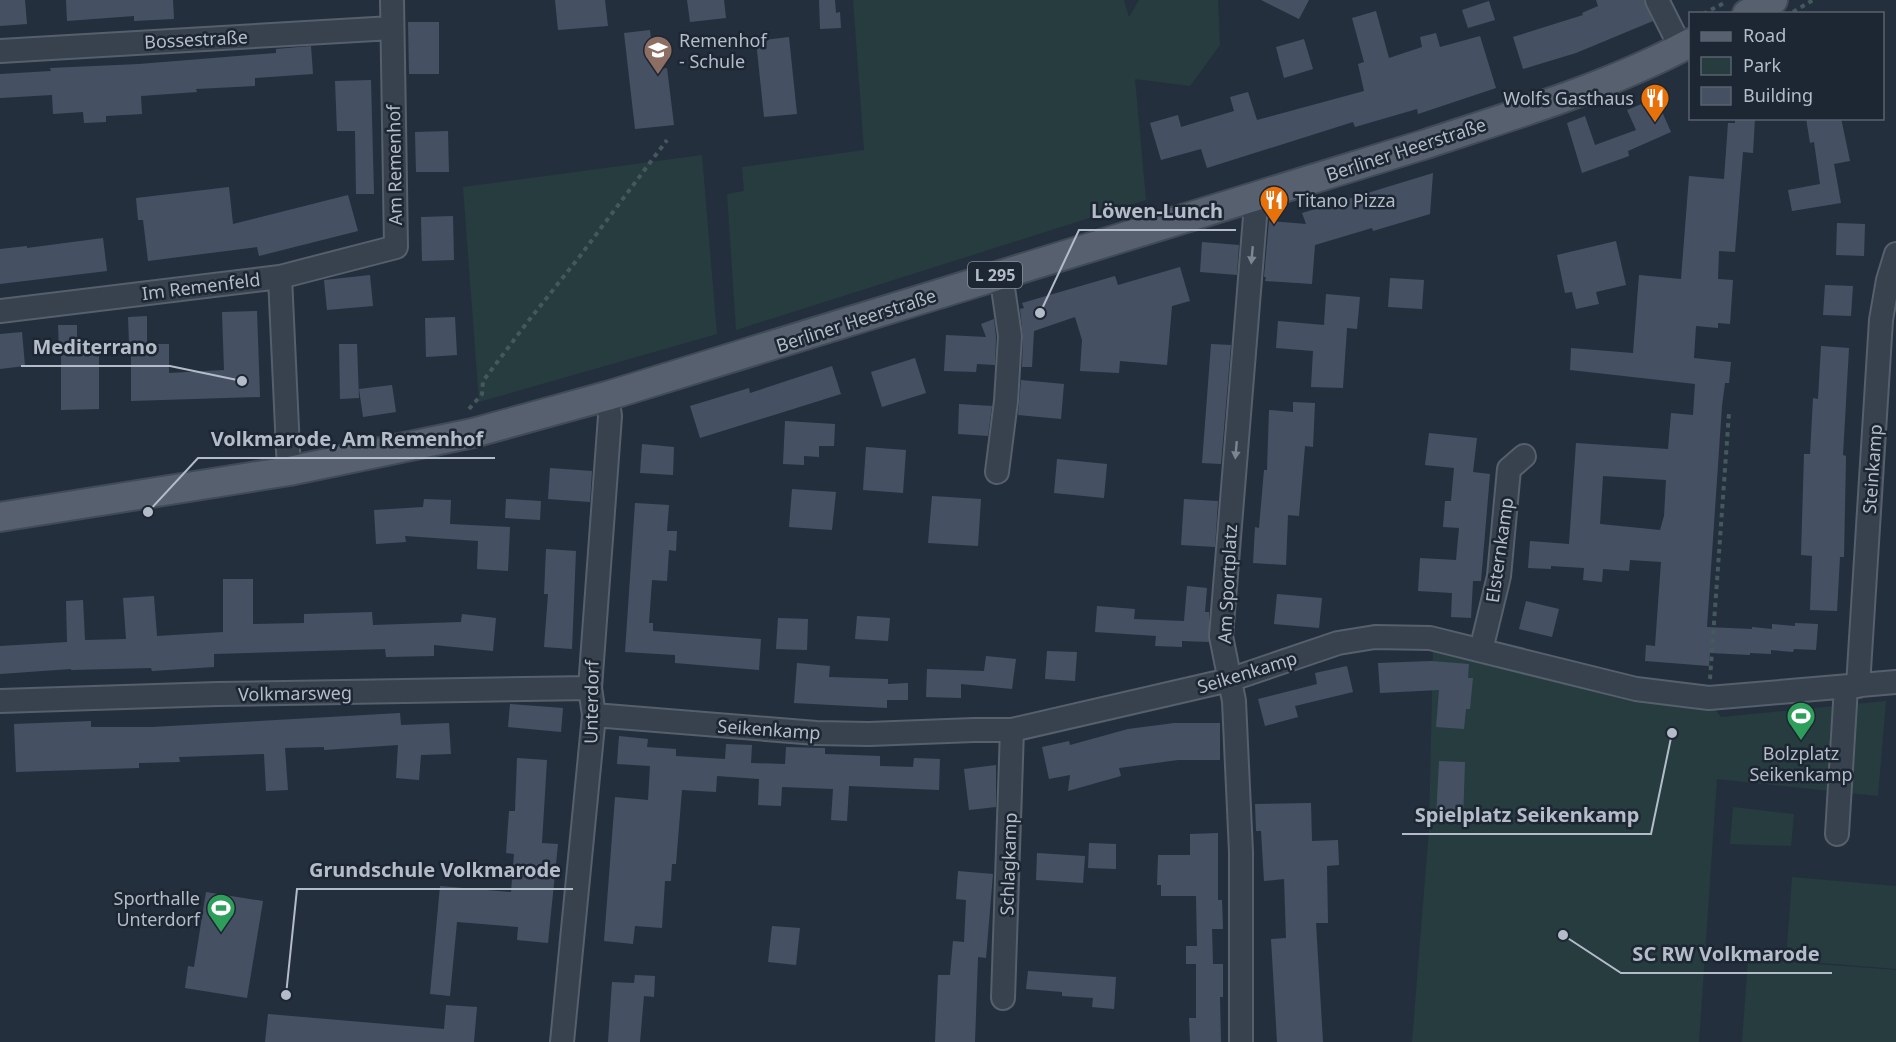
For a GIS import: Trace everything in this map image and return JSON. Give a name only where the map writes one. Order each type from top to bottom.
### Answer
[{"type":"main road","points":[[1751,12],[1773,0]]},
{"type":"main road","name":"Berliner Heerstraße","points":[[0,517],[289,471],[473,433],[607,396],[1422,145],[1608,81],[1686,46]]},
{"type":"street","name":"Am Remenhof","points":[[280,277],[396,247],[392,0]]},
{"type":"street","points":[[1657,0],[1686,46]]},
{"type":"street","name":"Bossestraße","points":[[0,51],[392,27]]},
{"type":"street","name":"Am Sportplatz","points":[[1241,1042],[1241,852],[1234,701],[1221,636],[1256,217],[1251,198]]},
{"type":"street","name":"Steinkamp","points":[[1838,834],[1881,320],[1888,280],[1896,254]]},
{"type":"street","points":[[997,471],[1006,401],[1010,336],[1001,274]]},
{"type":"street","name":"Im Remenfeld","points":[[0,311],[280,277],[289,471]]},
{"type":"street","name":"Unterdorf","points":[[562,1042],[594,715],[590,688],[610,416],[607,396]]},
{"type":"street","name":"Elsternkamp","points":[[1481,650],[1499,576],[1509,469],[1524,456]]},
{"type":"street","name":"Seikenkamp","points":[[594,715],[816,733],[869,734],[1012,730],[1229,680],[1338,644],[1375,637],[1430,638],[1636,689],[1709,698],[1896,682]]},
{"type":"street","name":"Volkmarsweg","points":[[0,701],[218,694],[590,688]]},
{"type":"street","name":"Schlagkamp","points":[[1003,998],[1012,730]]},
{"type":"path","points":[[1707,12],[1729,0]]},
{"type":"path","points":[[1793,12],[1813,0]]},
{"type":"path","points":[[478,409],[467,412],[482,394],[483,381],[667,140]]},
{"type":"path","points":[[1709,698],[1729,413]]},
{"type":"green space","points":[[853,0],[1124,0],[1129,17],[1139,0],[1218,0],[1220,45],[1190,86],[1135,79],[1146,200],[736,330],[727,194],[744,191],[742,167],[864,150]]},
{"type":"green space","points":[[702,155],[717,334],[479,402],[463,187]]},
{"type":"green space","points":[[1433,648],[1714,708],[1721,717],[1886,701],[1878,796],[1717,779],[1699,1042],[1412,1042],[1429,829]]},
{"type":"green space","points":[[1733,807],[1794,814],[1791,846],[1730,844]]},
{"type":"green space","points":[[1792,877],[1896,886],[1896,969],[1786,960]]},
{"type":"green space","points":[[1748,959],[1896,970],[1896,1042],[1742,1042]]},
{"type":"building","points":[[0,0],[25,0],[27,24],[0,26]]},
{"type":"building","points":[[66,0],[173,0],[174,19],[134,21],[134,16],[67,21]]},
{"type":"building","points":[[555,0],[605,0],[608,26],[558,30]]},
{"type":"building","points":[[687,0],[724,0],[726,18],[690,22]]},
{"type":"building","points":[[819,0],[835,0],[836,13],[840,12],[841,28],[820,29]]},
{"type":"building","points":[[1261,0],[1309,0],[1299,19]]},
{"type":"building","points":[[1596,0],[1644,0],[1653,21],[1576,53],[1523,69],[1513,37],[1583,15],[1582,13],[1598,6]]},
{"type":"building","points":[[1489,1],[1495,20],[1468,28],[1462,10]]},
{"type":"building","points":[[1376,11],[1389,58],[1422,47],[1420,37],[1436,33],[1440,47],[1480,36],[1496,88],[1418,114],[1417,109],[1355,127],[1353,122],[1207,168],[1201,149],[1161,160],[1150,123],[1178,115],[1181,127],[1234,111],[1230,97],[1248,92],[1257,120],[1364,91],[1358,64],[1364,62],[1352,18]]},
{"type":"building","points":[[408,22],[439,22],[439,74],[409,74]]},
{"type":"building","points":[[650,30],[654,70],[667,68],[674,125],[635,129],[624,33]]},
{"type":"building","points":[[789,37],[797,114],[764,117],[756,41]]},
{"type":"building","points":[[1304,39],[1313,69],[1284,78],[1276,47]]},
{"type":"building","points":[[311,46],[313,74],[255,78],[255,86],[196,89],[197,92],[141,96],[142,114],[106,116],[106,122],[84,123],[83,112],[53,114],[52,95],[0,98],[0,74],[51,71],[50,68],[139,64],[276,53],[276,49]]},
{"type":"building","points":[[371,80],[374,194],[356,194],[355,131],[337,131],[335,81]]},
{"type":"building","points":[[1656,98],[1671,132],[1628,151],[1629,156],[1582,173],[1567,123],[1585,116],[1595,145],[1636,130],[1627,110]]},
{"type":"building","points":[[1735,120],[1755,120],[1753,153],[1743,152],[1735,252],[1719,251],[1718,279],[1733,280],[1730,324],[1718,323],[1718,328],[1696,326],[1694,358],[1731,362],[1729,383],[1725,383],[1722,406],[1707,627],[1772,629],[1772,624],[1795,626],[1795,623],[1818,624],[1816,650],[1794,649],[1793,652],[1771,650],[1771,654],[1750,653],[1750,655],[1710,653],[1709,666],[1645,661],[1646,645],[1655,646],[1661,562],[1630,560],[1629,571],[1603,569],[1602,582],[1583,580],[1584,568],[1551,566],[1551,569],[1528,568],[1530,541],[1569,544],[1576,443],[1668,449],[1671,413],[1693,415],[1695,384],[1570,370],[1571,348],[1633,353],[1639,275],[1681,279],[1689,176],[1724,179],[1728,123],[1735,123]],"holes":[[[1603,476],[1666,480],[1664,516],[1660,530],[1600,524]]]},
{"type":"building","points":[[1806,120],[1841,120],[1850,161],[1834,164],[1841,203],[1792,211],[1788,190],[1820,184],[1814,142],[1810,143]]},
{"type":"building","points":[[448,131],[449,172],[416,172],[415,132]]},
{"type":"building","points":[[1433,173],[1430,214],[1315,245],[1312,284],[1265,281],[1269,221],[1306,224],[1302,213]]},
{"type":"building","points":[[229,187],[233,224],[348,195],[358,231],[259,256],[257,247],[148,261],[143,220],[138,220],[136,198]]},
{"type":"building","points":[[453,216],[454,260],[422,261],[421,217]]},
{"type":"building","points":[[1837,223],[1865,224],[1864,256],[1836,255]]},
{"type":"building","points":[[103,238],[107,271],[0,284],[0,249],[27,246],[27,248]]},
{"type":"building","points":[[1616,241],[1626,285],[1596,292],[1599,304],[1576,309],[1572,292],[1565,293],[1557,255]]},
{"type":"building","points":[[1202,242],[1239,245],[1237,275],[1200,272]]},
{"type":"building","points":[[1180,267],[1190,301],[1172,306],[1167,365],[1120,361],[1119,373],[1080,371],[1082,340],[1075,317],[1034,331],[1032,367],[1022,367],[1023,337],[1020,309],[1024,308],[1022,303],[1115,276],[1118,285]]},
{"type":"building","points":[[370,275],[373,306],[327,310],[324,280]]},
{"type":"building","points":[[1390,278],[1424,280],[1422,309],[1388,307]]},
{"type":"building","points":[[1825,285],[1853,286],[1851,316],[1823,315]]},
{"type":"building","points":[[1326,294],[1360,297],[1357,329],[1347,328],[1343,388],[1311,387],[1313,351],[1276,348],[1278,321],[1324,325]]},
{"type":"building","points":[[257,311],[260,397],[131,401],[131,344],[129,344],[128,317],[147,316],[147,344],[169,344],[169,373],[224,370],[222,312]]},
{"type":"building","points":[[455,317],[457,355],[426,357],[425,318]]},
{"type":"building","points":[[994,319],[995,365],[977,364],[976,372],[944,371],[946,335],[986,337],[981,324]]},
{"type":"building","points":[[58,325],[77,325],[77,352],[99,353],[99,409],[61,410],[61,352],[59,352]]},
{"type":"building","points":[[22,332],[25,366],[0,369],[0,334]]},
{"type":"building","points":[[339,344],[357,344],[359,398],[340,399]]},
{"type":"building","points":[[1211,344],[1231,345],[1221,464],[1202,463]]},
{"type":"building","points":[[1821,346],[1849,348],[1843,455],[1846,456],[1844,557],[1840,557],[1837,611],[1810,610],[1812,556],[1801,555],[1804,454],[1810,454],[1813,398],[1818,399]]},
{"type":"building","points":[[915,358],[926,393],[882,407],[871,372]]},
{"type":"building","points":[[832,366],[841,394],[700,438],[690,406],[749,388],[750,393]]},
{"type":"building","points":[[1021,380],[1064,384],[1061,419],[1018,415]]},
{"type":"building","points":[[392,385],[396,412],[363,417],[359,389]]},
{"type":"building","points":[[1293,402],[1315,403],[1313,447],[1305,446],[1299,516],[1288,515],[1286,565],[1253,563],[1255,527],[1259,528],[1264,470],[1267,470],[1269,410],[1293,412]]},
{"type":"building","points":[[959,404],[992,406],[988,436],[958,434]]},
{"type":"building","points":[[785,421],[835,424],[834,446],[819,446],[819,457],[804,456],[804,465],[783,464]]},
{"type":"building","points":[[1429,433],[1477,438],[1473,472],[1490,474],[1481,581],[1473,581],[1471,618],[1451,617],[1452,593],[1418,591],[1420,558],[1456,560],[1459,528],[1443,527],[1445,501],[1451,501],[1454,468],[1425,465]]},
{"type":"building","points":[[642,444],[674,447],[673,475],[640,473]]},
{"type":"building","points":[[866,447],[906,450],[903,493],[863,490]]},
{"type":"building","points":[[1057,459],[1107,464],[1104,498],[1054,493]]},
{"type":"building","points":[[550,468],[592,471],[590,502],[548,499]]},
{"type":"building","points":[[792,489],[836,492],[832,530],[789,527]]},
{"type":"building","points":[[932,496],[981,499],[978,546],[928,543]]},
{"type":"building","points":[[424,499],[451,500],[450,524],[510,527],[508,571],[477,569],[478,541],[405,536],[406,542],[376,544],[374,510],[423,507]]},
{"type":"building","points":[[506,499],[541,501],[540,520],[505,518]]},
{"type":"building","points":[[1184,499],[1218,501],[1215,547],[1181,545]]},
{"type":"building","points":[[635,503],[669,505],[667,531],[677,531],[676,551],[669,550],[667,581],[652,580],[649,623],[653,623],[653,631],[761,639],[759,670],[675,663],[675,655],[625,652]]},
{"type":"building","points":[[546,549],[576,551],[572,649],[544,647],[548,594],[544,594]]},
{"type":"building","points":[[223,579],[253,579],[253,624],[304,623],[304,614],[372,612],[373,625],[461,622],[462,614],[496,618],[493,651],[434,645],[434,656],[386,657],[385,649],[214,654],[214,667],[152,671],[151,668],[71,669],[0,674],[0,646],[67,642],[66,601],[83,600],[85,640],[126,639],[123,598],[154,596],[157,636],[223,632]]},
{"type":"building","points":[[1187,586],[1207,588],[1205,612],[1209,612],[1209,642],[1182,641],[1182,647],[1155,646],[1156,636],[1095,632],[1097,606],[1135,609],[1134,619],[1184,621]]},
{"type":"building","points":[[1277,594],[1322,598],[1319,628],[1274,624]]},
{"type":"building","points":[[1526,601],[1559,609],[1552,637],[1519,629]]},
{"type":"building","points":[[857,616],[890,618],[888,641],[855,639]]},
{"type":"building","points":[[778,618],[808,619],[807,650],[776,649]]},
{"type":"building","points":[[1047,651],[1077,652],[1075,681],[1045,679]]},
{"type":"building","points":[[986,656],[1016,659],[1012,689],[961,684],[961,698],[926,697],[927,669],[984,671]]},
{"type":"building","points":[[1431,661],[1469,664],[1468,678],[1473,678],[1470,709],[1466,709],[1464,729],[1436,727],[1439,690],[1380,693],[1378,663]]},
{"type":"building","points":[[797,663],[830,666],[829,677],[888,679],[888,684],[908,683],[908,700],[887,700],[887,708],[794,703]]},
{"type":"building","points":[[1347,666],[1353,692],[1295,706],[1298,717],[1265,726],[1258,699],[1317,684],[1315,673]]},
{"type":"building","points":[[510,704],[563,708],[561,732],[508,727]]},
{"type":"building","points":[[400,713],[401,725],[449,723],[451,754],[421,755],[419,780],[396,778],[398,745],[324,750],[324,747],[285,748],[288,790],[266,791],[264,754],[179,757],[180,762],[139,763],[139,768],[16,772],[14,724],[91,721],[91,727],[152,727]]},
{"type":"building","points":[[1174,723],[1220,723],[1220,760],[1178,760],[1119,768],[1121,776],[1068,791],[1070,775],[1049,779],[1042,747],[1069,741],[1070,745],[1128,729]]},
{"type":"building","points":[[619,736],[648,739],[647,747],[676,749],[676,756],[725,759],[726,744],[752,745],[751,763],[785,764],[786,747],[825,748],[825,754],[880,756],[880,766],[913,767],[914,758],[940,759],[939,790],[849,786],[847,821],[831,820],[833,789],[782,787],[781,806],[758,805],[759,779],[717,776],[716,792],[682,790],[676,864],[672,864],[671,881],[665,881],[662,928],[635,926],[633,944],[604,941],[615,797],[648,800],[650,766],[617,764]]},
{"type":"building","points":[[517,758],[547,760],[542,843],[558,844],[548,943],[517,940],[518,927],[457,922],[450,996],[430,994],[440,886],[511,892],[514,854],[506,853],[509,811],[515,811]]},
{"type":"building","points":[[1439,761],[1465,762],[1463,820],[1436,818]]},
{"type":"building","points":[[996,765],[996,807],[969,810],[964,769]]},
{"type":"building","points":[[1311,803],[1312,841],[1338,840],[1339,865],[1327,866],[1328,923],[1316,923],[1323,1042],[1277,1042],[1271,939],[1286,938],[1284,879],[1264,881],[1261,831],[1256,831],[1255,804]]},
{"type":"building","points":[[1218,833],[1218,900],[1222,900],[1223,929],[1212,929],[1213,964],[1223,964],[1223,997],[1220,997],[1221,1042],[1190,1042],[1189,1018],[1196,1018],[1196,964],[1186,964],[1186,946],[1197,946],[1196,896],[1161,896],[1161,885],[1157,885],[1158,855],[1190,855],[1190,834]]},
{"type":"building","points":[[1089,843],[1116,844],[1116,869],[1088,868]]},
{"type":"building","points":[[1037,853],[1085,856],[1083,883],[1036,880]]},
{"type":"building","points":[[958,871],[993,874],[986,958],[978,957],[975,1042],[935,1042],[938,975],[950,975],[953,941],[964,942],[966,900],[956,899]]},
{"type":"building","points":[[206,892],[263,901],[247,998],[185,988],[188,966],[194,967]]},
{"type":"building","points":[[772,926],[800,928],[796,965],[768,962]]},
{"type":"building","points":[[1028,971],[1116,977],[1114,1009],[1092,1007],[1093,998],[1062,996],[1062,992],[1026,989]]},
{"type":"building","points":[[635,975],[655,976],[654,997],[644,996],[640,1042],[608,1042],[612,982],[634,983]]},
{"type":"building","points":[[446,1005],[477,1007],[474,1042],[265,1042],[268,1014],[444,1029]]},
{"type":"place","name":"Remenhof - Schule","points":[[658,76]]},
{"type":"place","name":"Wolfs Gasthaus","points":[[1655,124]]},
{"type":"place","name":"Titano Pizza","points":[[1274,226]]},
{"type":"place","name":"Löwen-Lunch","points":[[1040,313]]},
{"type":"place","name":"Mediterrano","points":[[242,381]]},
{"type":"place","name":"Volkmarode, Am Remenhof","points":[[148,512]]},
{"type":"place","name":"Spielplatz Seikenkamp","points":[[1672,733]]},
{"type":"place","name":"Bolzplatz Seikenkamp","points":[[1801,742]]},
{"type":"place","name":"Sporthalle Unterdorf","points":[[221,934]]},
{"type":"place","name":"SC RW Volkmarode","points":[[1563,935]]},
{"type":"place","name":"Grundschule Volkmarode","points":[[286,995]]}]
